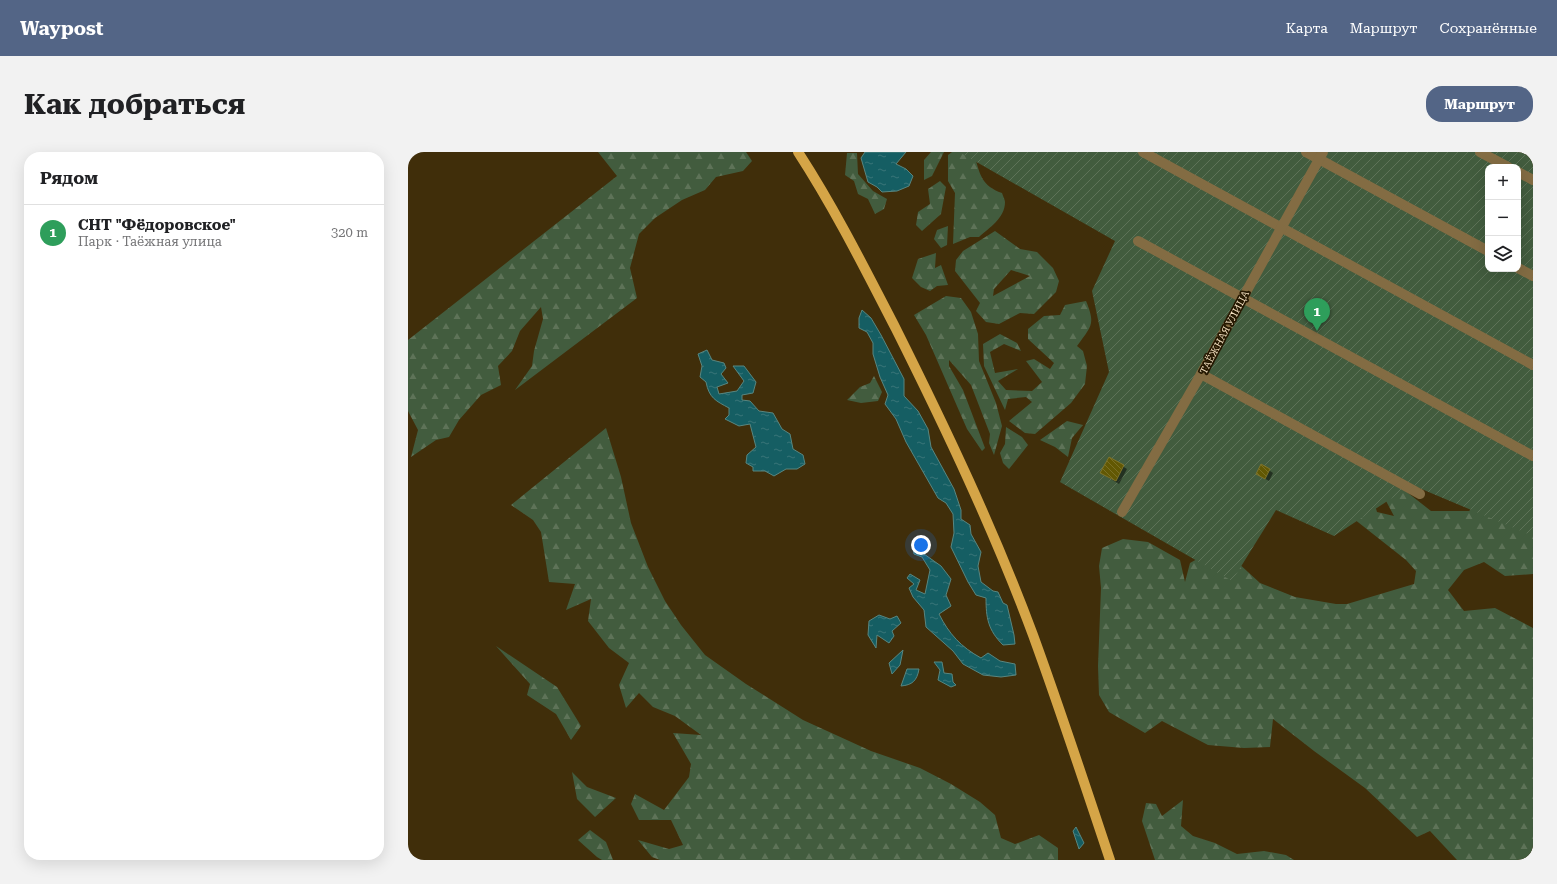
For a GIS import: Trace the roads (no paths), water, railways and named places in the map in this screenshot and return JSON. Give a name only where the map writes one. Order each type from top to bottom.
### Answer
[{"type":"main road","points":[[798,152],[855,248],[921,379],[978,501],[1032,634],[1110,860]]},
{"type":"street","points":[[1143,152],[1533,365]]},
{"type":"street","points":[[1306,152],[1321,156],[1485,249]]},
{"type":"street","points":[[1480,152],[1502,164]]},
{"type":"street","name":"ТАЁЖНАЯ УЛИЦА","points":[[1122,512],[1201,374],[1321,156]]},
{"type":"street","points":[[1521,174],[1533,180]]},
{"type":"street","points":[[1138,241],[1533,456]]},
{"type":"street","points":[[1521,270],[1533,276]]},
{"type":"street","points":[[1201,374],[1420,494]]},
{"type":"water","points":[[865,152],[906,152],[896,164],[906,169],[913,176],[909,186],[897,191],[882,192],[868,182],[861,158]]},
{"type":"water","points":[[862,310],[871,318],[904,379],[904,396],[918,411],[928,429],[931,447],[954,489],[961,510],[961,519],[970,525],[971,534],[981,552],[978,566],[981,582],[993,591],[998,592],[1003,603],[1007,605],[1015,644],[1003,645],[991,629],[987,618],[986,598],[976,595],[951,547],[954,533],[953,514],[946,503],[938,498],[906,442],[896,419],[885,404],[888,395],[880,377],[873,354],[873,343],[867,332],[859,328],[859,318]]},
{"type":"water","points":[[707,350],[712,360],[724,363],[726,368],[721,374],[728,383],[717,387],[719,394],[737,391],[744,381],[733,366],[744,366],[756,382],[753,393],[742,395],[742,400],[750,401],[759,411],[773,413],[782,429],[790,434],[793,449],[803,455],[805,464],[797,469],[786,469],[774,476],[765,471],[753,471],[753,467],[746,463],[747,455],[756,447],[750,424],[739,426],[725,419],[729,415],[729,408],[720,403],[711,395],[706,382],[700,377],[702,366],[698,354]]},
{"type":"water","points":[[922,540],[924,554],[941,566],[951,579],[946,595],[951,606],[939,614],[951,634],[967,649],[981,658],[988,653],[1000,661],[1015,664],[1016,675],[1001,677],[983,675],[963,664],[953,651],[926,627],[924,610],[913,597],[909,588],[914,584],[907,578],[910,574],[920,580],[916,590],[925,594],[930,570],[922,557],[914,554],[912,543]]},
{"type":"water","points":[[879,615],[890,619],[897,616],[901,623],[892,631],[894,636],[889,643],[877,635],[876,648],[868,635],[869,621]]},
{"type":"water","points":[[903,650],[900,665],[892,674],[889,663]]},
{"type":"water","points":[[934,662],[942,662],[944,673],[952,674],[953,682],[956,685],[951,687],[938,680],[940,670]]},
{"type":"water","points":[[907,669],[919,669],[917,677],[908,685],[901,686]]},
{"type":"water","points":[[1076,827],[1084,843],[1079,849],[1073,831]]},
{"type":"place","name":"СНТ \"Фёдоровское\"","points":[[1317,331]]}]
